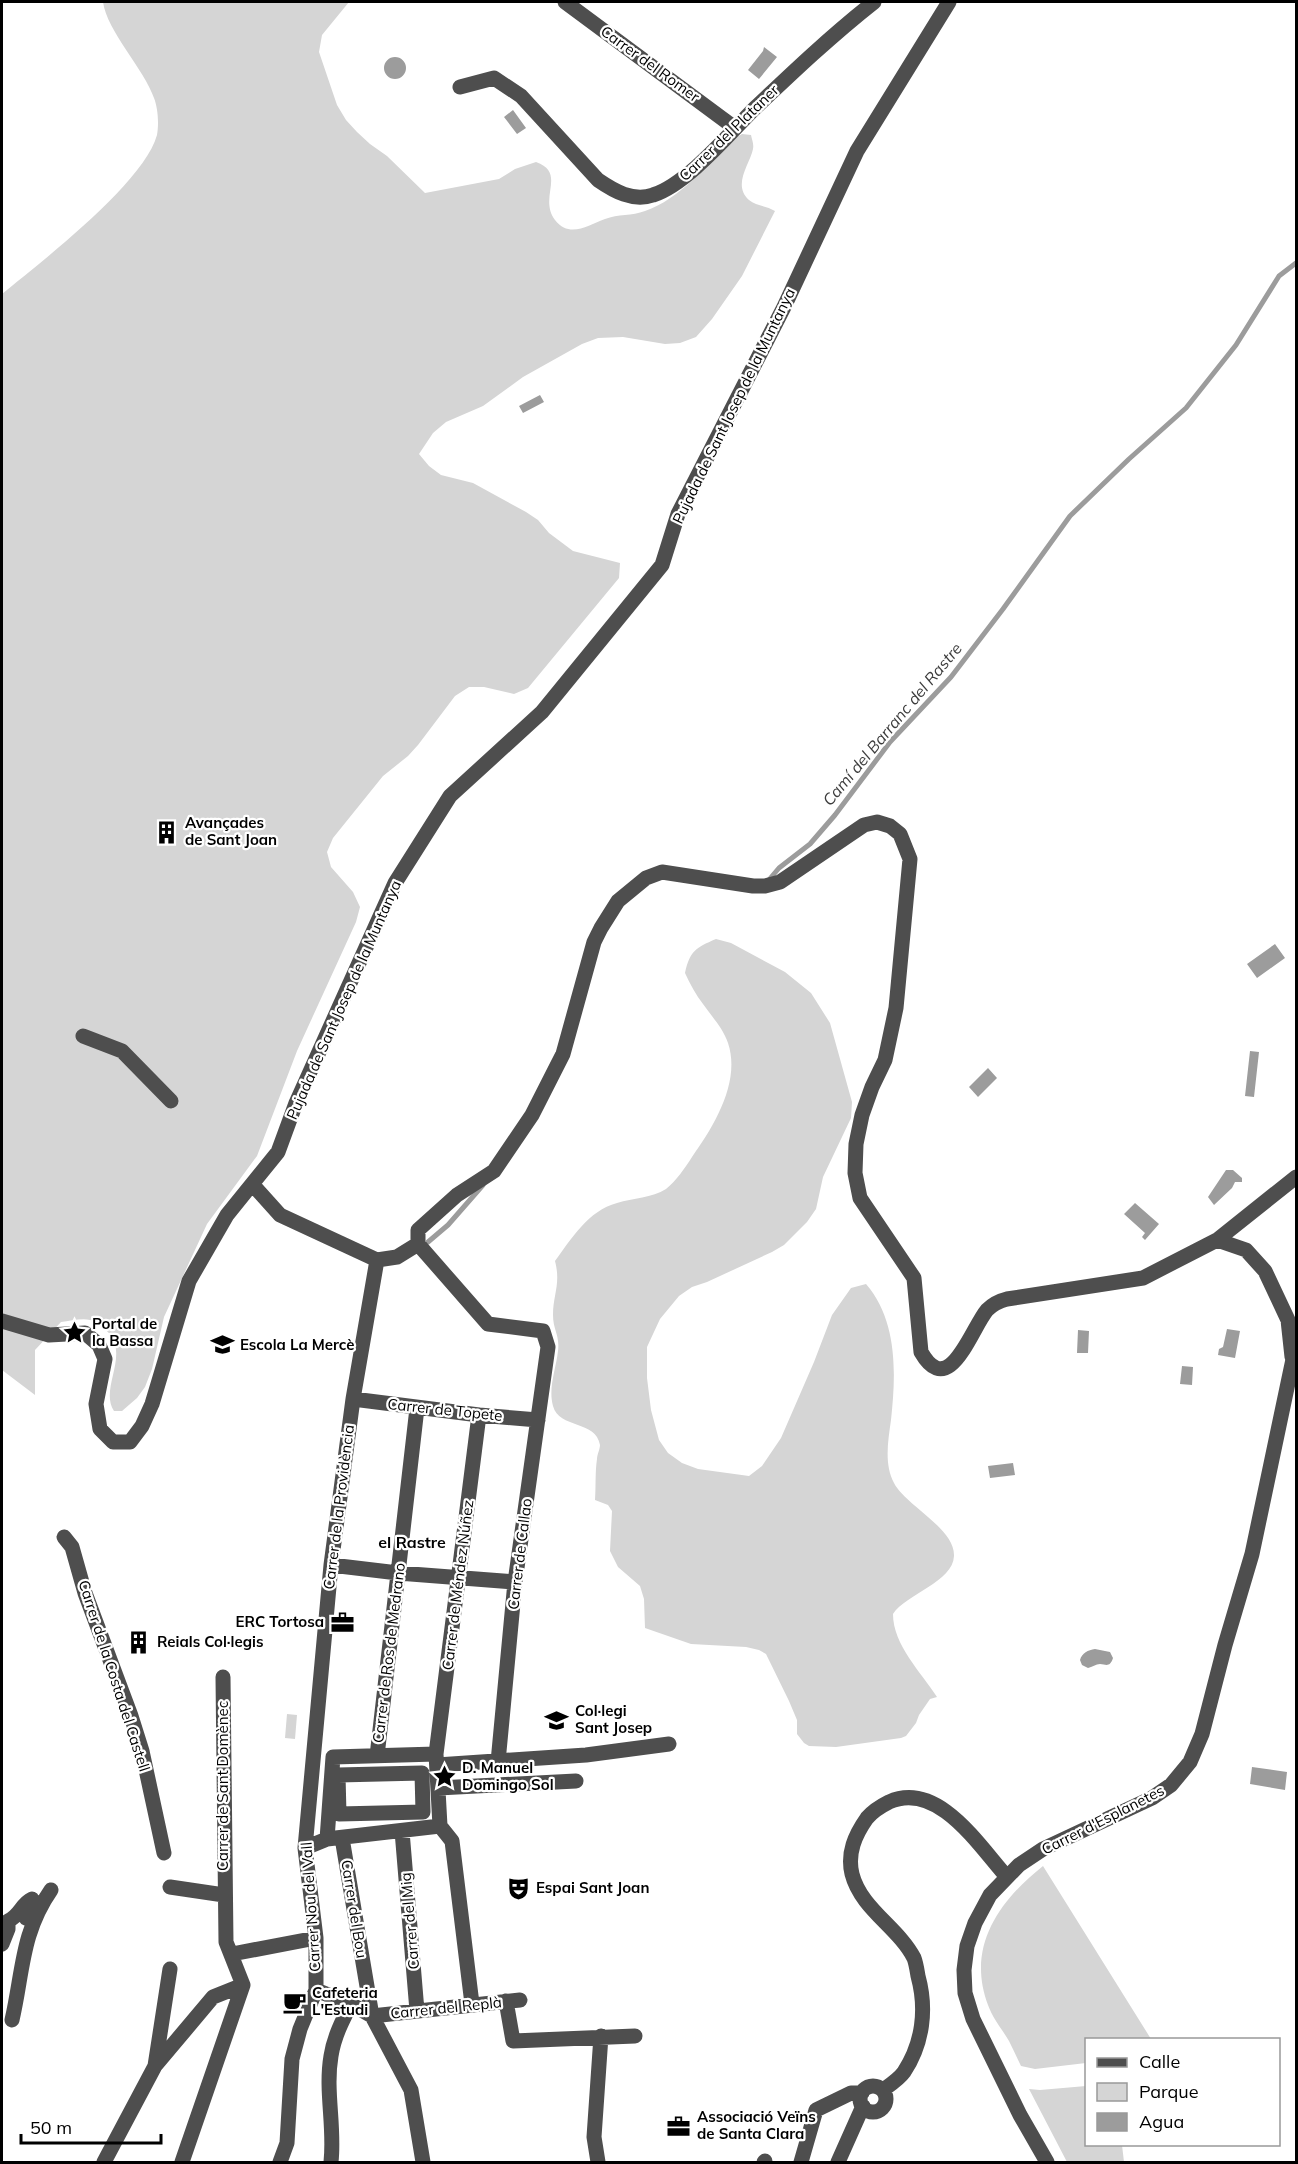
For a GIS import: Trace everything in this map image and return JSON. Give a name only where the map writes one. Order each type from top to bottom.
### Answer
[{"type":"street","name":"Carrer del Romer","points":[[565,2],[735,128]]},
{"type":"street","name":"Carrer del Plataner","points":[[460,87],[494,78],[506,84],[521,96],[598,180],[625,195],[638,198],[651,196],[681,180],[800,66],[874,2]]},
{"type":"street","name":"Pujada de Sant Josep de la Muntanya","points":[[2,1321],[49,1335],[86,1333],[99,1345],[105,1359],[96,1404],[100,1429],[113,1442],[130,1442],[142,1426],[152,1404],[189,1281],[227,1215],[278,1152],[296,1103],[395,883],[450,796],[542,712],[662,565],[678,514],[784,306],[857,151],[949,2]]},
{"type":"street","points":[[253,1185],[280,1215],[377,1260],[397,1257],[418,1244],[418,1230],[457,1195],[494,1171],[532,1115],[563,1054],[594,942],[618,901],[631,889],[646,878],[662,872],[753,886],[780,882],[864,825],[877,822],[890,826],[900,834],[910,859],[896,1008],[885,1060],[862,1115],[856,1144],[855,1173],[860,1198],[914,1278],[921,1352],[926,1362],[937,1369],[947,1368],[959,1359],[987,1310],[996,1303],[1007,1299],[1143,1278],[1217,1240],[1296,1177]]},
{"type":"street","points":[[83,1036],[122,1051],[171,1101]]},
{"type":"street","points":[[1217,1240],[1246,1250],[1265,1271],[1288,1320],[1293,1366]]},
{"type":"street","name":"Carrer de Callao","points":[[418,1244],[488,1324],[543,1331],[548,1347],[515,1582],[498,1762]]},
{"type":"street","name":"Carrer de la Providència","points":[[314,1755],[331,1564],[353,1399],[377,1260]]},
{"type":"street","name":"Carrer d'Esplanetes","points":[[1047,2163],[1020,2115],[977,2027],[965,1994],[964,1970],[967,1946],[975,1923],[990,1895],[1018,1865],[1043,1849],[1125,1812],[1171,1785],[1190,1762],[1202,1734],[1252,1554],[1296,1345]]},
{"type":"street","name":"Carrer de Topete","points":[[353,1399],[538,1420]]},
{"type":"street","name":"Carrer de Ros de Medrano","points":[[377,1755],[417,1408]]},
{"type":"street","name":"Carrer de Méndez Núñez","points":[[440,1826],[436,1760],[479,1415]]},
{"type":"street","name":"Carrer de la Costa del Castell","points":[[64,1537],[72,1547],[85,1593],[131,1716],[144,1760],[164,1853]]},
{"type":"street","points":[[331,1564],[398,1573],[515,1582]]},
{"type":"street","name":"Carrer de Sant Domènec","points":[[223,1677],[226,1942],[243,1985]]},
{"type":"street","points":[[314,1755],[333,1757],[377,1755],[498,1762],[586,1755],[669,1744]]},
{"type":"street","name":"Carrer Nou del Vall","points":[[280,2163],[287,2143],[292,2059],[300,2029],[316,1990],[316,1938],[305,1848],[314,1755]]},
{"type":"street","name":"Carrer del Bou","points":[[333,1757],[334,1839],[372,2016]]},
{"type":"street","points":[[422,1773],[423,1812],[339,1814],[338,1776],[422,1773]]},
{"type":"street","points":[[438,1788],[576,1781]]},
{"type":"street","points":[[883,2090],[902,2074],[914,2054],[921,2030],[924,2006],[914,1959],[862,1897],[852,1874],[850,1852],[858,1833],[869,1816],[897,1798],[925,1801],[938,1805],[951,1814],[1007,1877]]},
{"type":"street","points":[[305,1848],[334,1839],[440,1826],[452,1841],[471,2004]]},
{"type":"street","name":"Carrer del Mig","points":[[402,1831],[417,2011]]},
{"type":"street","points":[[170,1887],[224,1895]]},
{"type":"street","points":[[12,2020],[24,1953],[40,1905],[51,1890]]},
{"type":"street","points":[[2,1944],[8,1929],[8,1921],[16,1917],[32,1899],[15,1948],[24,1953]]},
{"type":"street","points":[[232,1954],[316,1938]]},
{"type":"street","points":[[155,2066],[170,1969]]},
{"type":"street","points":[[104,2163],[155,2066],[213,1997],[243,1985]]},
{"type":"street","points":[[182,2163],[243,1985]]},
{"type":"street","points":[[316,1990],[351,2004],[372,2016],[411,2090],[423,2163]]},
{"type":"street","name":"Carrer del Replà","points":[[372,2016],[513,2000],[513,2041],[601,2036]]},
{"type":"street","points":[[331,2163],[329,2076],[331,2056],[337,2033],[351,2004]]},
{"type":"street","points":[[598,2163],[594,2137],[601,2036],[635,2036]]},
{"type":"street","points":[[801,2163],[816,2110],[851,2093],[862,2100],[871,2112],[880,2110],[886,2103],[886,2094],[883,2090],[872,2086],[862,2100],[838,2163]]},
{"type":"green space","points":[[103,2],[349,2],[322,35],[319,52],[337,105],[357,132],[387,156],[425,193],[499,179],[515,169],[536,162],[550,172],[549,203],[555,220],[567,229],[579,229],[610,217],[640,213],[658,206],[681,190],[733,139],[742,134],[751,135],[753,145],[742,181],[744,194],[752,202],[775,211],[742,276],[712,319],[696,337],[680,343],[665,344],[623,337],[598,338],[582,344],[523,377],[483,406],[446,422],[433,433],[419,454],[441,475],[473,483],[526,512],[573,551],[620,563],[619,578],[528,688],[514,694],[484,687],[469,687],[455,696],[418,745],[383,776],[333,838],[327,852],[331,867],[353,892],[360,907],[356,922],[297,1051],[257,1156],[207,1224],[164,1317],[152,1369],[145,1387],[137,1398],[122,1411],[114,1411],[110,1401],[116,1346],[111,1336],[93,1321],[83,1319],[61,1322],[35,1350],[35,1395],[2,1370],[2,294],[65,242],[113,198],[133,176],[148,154],[157,135],[158,116],[154,98],[111,25]]},
{"type":"green space","points":[[716,939],[731,943],[785,972],[811,993],[830,1023],[852,1102],[851,1118],[823,1177],[816,1209],[807,1222],[784,1245],[772,1252],[692,1287],[679,1296],[660,1319],[647,1347],[647,1378],[651,1410],[659,1440],[668,1453],[682,1463],[698,1469],[749,1476],[762,1466],[781,1438],[832,1315],[851,1288],[866,1284],[884,1314],[892,1349],[894,1385],[888,1452],[891,1476],[900,1492],[947,1536],[954,1556],[952,1565],[938,1581],[908,1600],[893,1614],[894,1625],[903,1647],[937,1697],[930,1699],[916,1723],[906,1736],[901,1738],[836,1747],[809,1746],[797,1734],[797,1720],[766,1654],[746,1647],[691,1644],[645,1628],[644,1599],[640,1586],[618,1567],[610,1551],[612,1511],[608,1505],[595,1500],[596,1464],[600,1445],[597,1437],[585,1428],[562,1418],[553,1406],[552,1385],[558,1345],[553,1315],[557,1283],[555,1261],[574,1235],[597,1212],[617,1203],[655,1194],[670,1186],[709,1132],[723,1103],[731,1073],[728,1043],[685,973],[691,955],[703,945]]},
{"type":"green space","points":[[287,1714],[297,1715],[295,1739],[285,1738]]},
{"type":"green space","points":[[1043,1866],[1150,2038],[1085,2038],[1085,2063],[1035,2069],[1021,2066],[988,2005],[982,1984],[981,1964],[984,1945],[1000,1910]]},
{"type":"green space","points":[[1085,2086],[1085,2146],[1122,2146],[1124,2162],[1067,2162],[1029,2089]]},
{"type":"water","points":[[764,47],[777,57],[759,79],[748,70]]},
{"type":"water","points":[[391,57],[399,57],[406,64],[406,72],[399,79],[391,79],[384,72],[384,64]]},
{"type":"water","points":[[513,110],[526,128],[517,134],[504,117]]},
{"type":"water","points":[[540,395],[544,402],[523,413],[519,406]]},
{"type":"water","points":[[1275,944],[1285,958],[1257,978],[1247,964]]},
{"type":"water","points":[[1250,1051],[1259,1052],[1254,1097],[1245,1096]]},
{"type":"water","points":[[988,1068],[997,1078],[978,1097],[969,1087]]},
{"type":"water","points":[[1226,1170],[1233,1170],[1242,1178],[1242,1182],[1235,1182],[1232,1188],[1214,1205],[1208,1197]]},
{"type":"water","points":[[1135,1203],[1159,1224],[1145,1240],[1142,1237],[1145,1233],[1124,1214]]},
{"type":"water","points":[[1227,1329],[1240,1331],[1235,1358],[1218,1355],[1219,1349],[1223,1347]]},
{"type":"water","points":[[1078,1330],[1089,1331],[1088,1353],[1077,1353]]},
{"type":"water","points":[[1182,1366],[1193,1367],[1192,1385],[1180,1384]]},
{"type":"water","points":[[1013,1463],[1015,1475],[990,1478],[988,1466]]},
{"type":"water","points":[[1095,1649],[1110,1652],[1113,1658],[1111,1663],[1088,1668],[1082,1665],[1080,1660],[1082,1655]]},
{"type":"water","points":[[1252,1767],[1287,1772],[1285,1790],[1250,1784]]},
{"type":"waterway","name":"Camí del Barranc del Rastre","points":[[768,881],[779,868],[810,844],[890,742],[951,677],[1070,516],[1186,408],[1236,345],[1279,276],[1296,263]]},
{"type":"waterway","name":"Camí del Barranc del Rastre","points":[[428,1242],[448,1225],[483,1185]]},
{"type":"place","name":"Avançades de Sant Joan","points":[[167,832]]},
{"type":"place","name":"Portal de la Bassa","points":[[74,1333]]},
{"type":"place","name":"Escola La Mercè","points":[[222,1345]]},
{"type":"place","name":"ERC Tortosa","points":[[342,1622]]},
{"type":"place","name":"Reials Col·legis","points":[[139,1642]]},
{"type":"place","name":"Col·legi Sant Josep","points":[[557,1720]]},
{"type":"place","name":"D. Manuel Domingo Sol","points":[[444,1777]]},
{"type":"place","name":"Espai Sant Joan","points":[[518,1888]]},
{"type":"place","name":"Cafeteria L'Estudi","points":[[294,2002]]},
{"type":"place","name":"Associació Veïns de Santa Clara","points":[[679,2126]]},
{"type":"district","name":"el Rastre","points":[[412,1542]]}]
